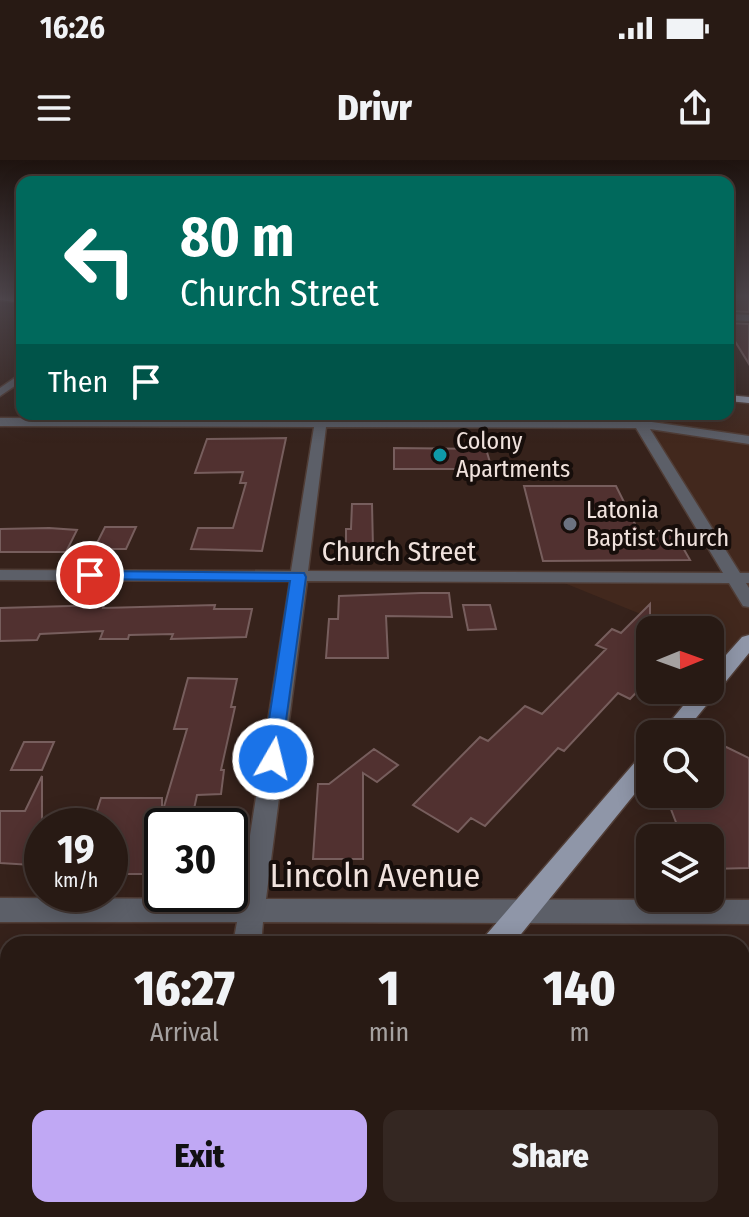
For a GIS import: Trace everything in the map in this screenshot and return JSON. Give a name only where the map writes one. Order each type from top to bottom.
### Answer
[{"type":"main road","points":[[724,670],[749,641]]},
{"type":"main road","points":[[683,720],[696,704]]},
{"type":"main road","points":[[503,936],[636,777]]},
{"type":"street","points":[[0,393],[16,381]]},
{"type":"street","points":[[0,422],[215,420]]},
{"type":"street","points":[[248,936],[322,420]]},
{"type":"street","points":[[638,420],[742,578],[749,602]]},
{"type":"street","points":[[644,420],[703,428],[749,440]]},
{"type":"street","name":"Church Street","points":[[0,575],[742,578]]},
{"type":"street","name":"Lincoln Avenue","points":[[0,910],[749,912]]},
{"type":"shaded area","points":[[734,399],[749,400],[749,641],[735,656],[724,650],[724,616],[646,616],[552,578],[735,578],[638,420],[734,420]]},
{"type":"building","points":[[737,344],[749,344],[749,364]]},
{"type":"building","points":[[286,438],[262,551],[191,549],[198,528],[233,528],[246,483],[240,483],[243,472],[195,473],[207,439]]},
{"type":"building","name":"Colony Apartments","points":[[394,448],[486,449],[492,469],[394,469]]},
{"type":"building","name":"Latonia Baptist Church","points":[[524,486],[616,486],[638,530],[674,532],[690,560],[543,561]]},
{"type":"building","points":[[352,504],[372,504],[373,548],[346,551],[346,529],[351,529]]},
{"type":"building","points":[[105,527],[136,527],[126,549],[94,549]]},
{"type":"building","points":[[0,529],[77,530],[66,552],[0,552]]},
{"type":"building","points":[[449,593],[452,617],[386,616],[388,658],[326,658],[329,619],[338,619],[339,596]]},
{"type":"building","points":[[650,604],[650,616],[638,616]]},
{"type":"building","points":[[104,605],[103,608],[215,605],[214,609],[252,609],[246,637],[171,639],[173,634],[100,639],[103,631],[40,634],[37,640],[0,641],[0,608]]},
{"type":"building","points":[[463,605],[490,605],[496,629],[468,630]]},
{"type":"building","points":[[636,618],[636,693],[630,699],[618,693],[564,751],[558,748],[485,826],[471,818],[458,832],[413,805],[480,737],[488,741],[525,706],[542,714],[606,649],[596,645],[612,629],[621,633]]},
{"type":"building","points":[[188,678],[237,679],[231,707],[235,707],[221,770],[224,770],[221,794],[197,795],[194,808],[164,808],[187,729],[174,729]]},
{"type":"building","points":[[24,742],[54,742],[42,770],[11,770]]},
{"type":"building","points":[[724,746],[749,758],[749,868],[724,869],[724,824],[677,824],[671,808],[724,808]]},
{"type":"building","points":[[374,749],[398,765],[377,782],[363,773],[363,859],[313,859],[318,784],[329,784]]},
{"type":"building","points":[[42,776],[42,808],[26,808]]},
{"type":"building","points":[[101,798],[162,798],[162,808],[144,808],[144,874],[128,874],[128,808],[98,808]]},
{"type":"building","points":[[0,811],[24,811],[24,864],[0,863]]},
{"type":"place","name":"Colony Apartments","points":[[440,455]]},
{"type":"place","name":"Latonia Baptist Church","points":[[570,524]]},
{"type":"route","points":[[90,575],[299,577],[273,759]]}]
